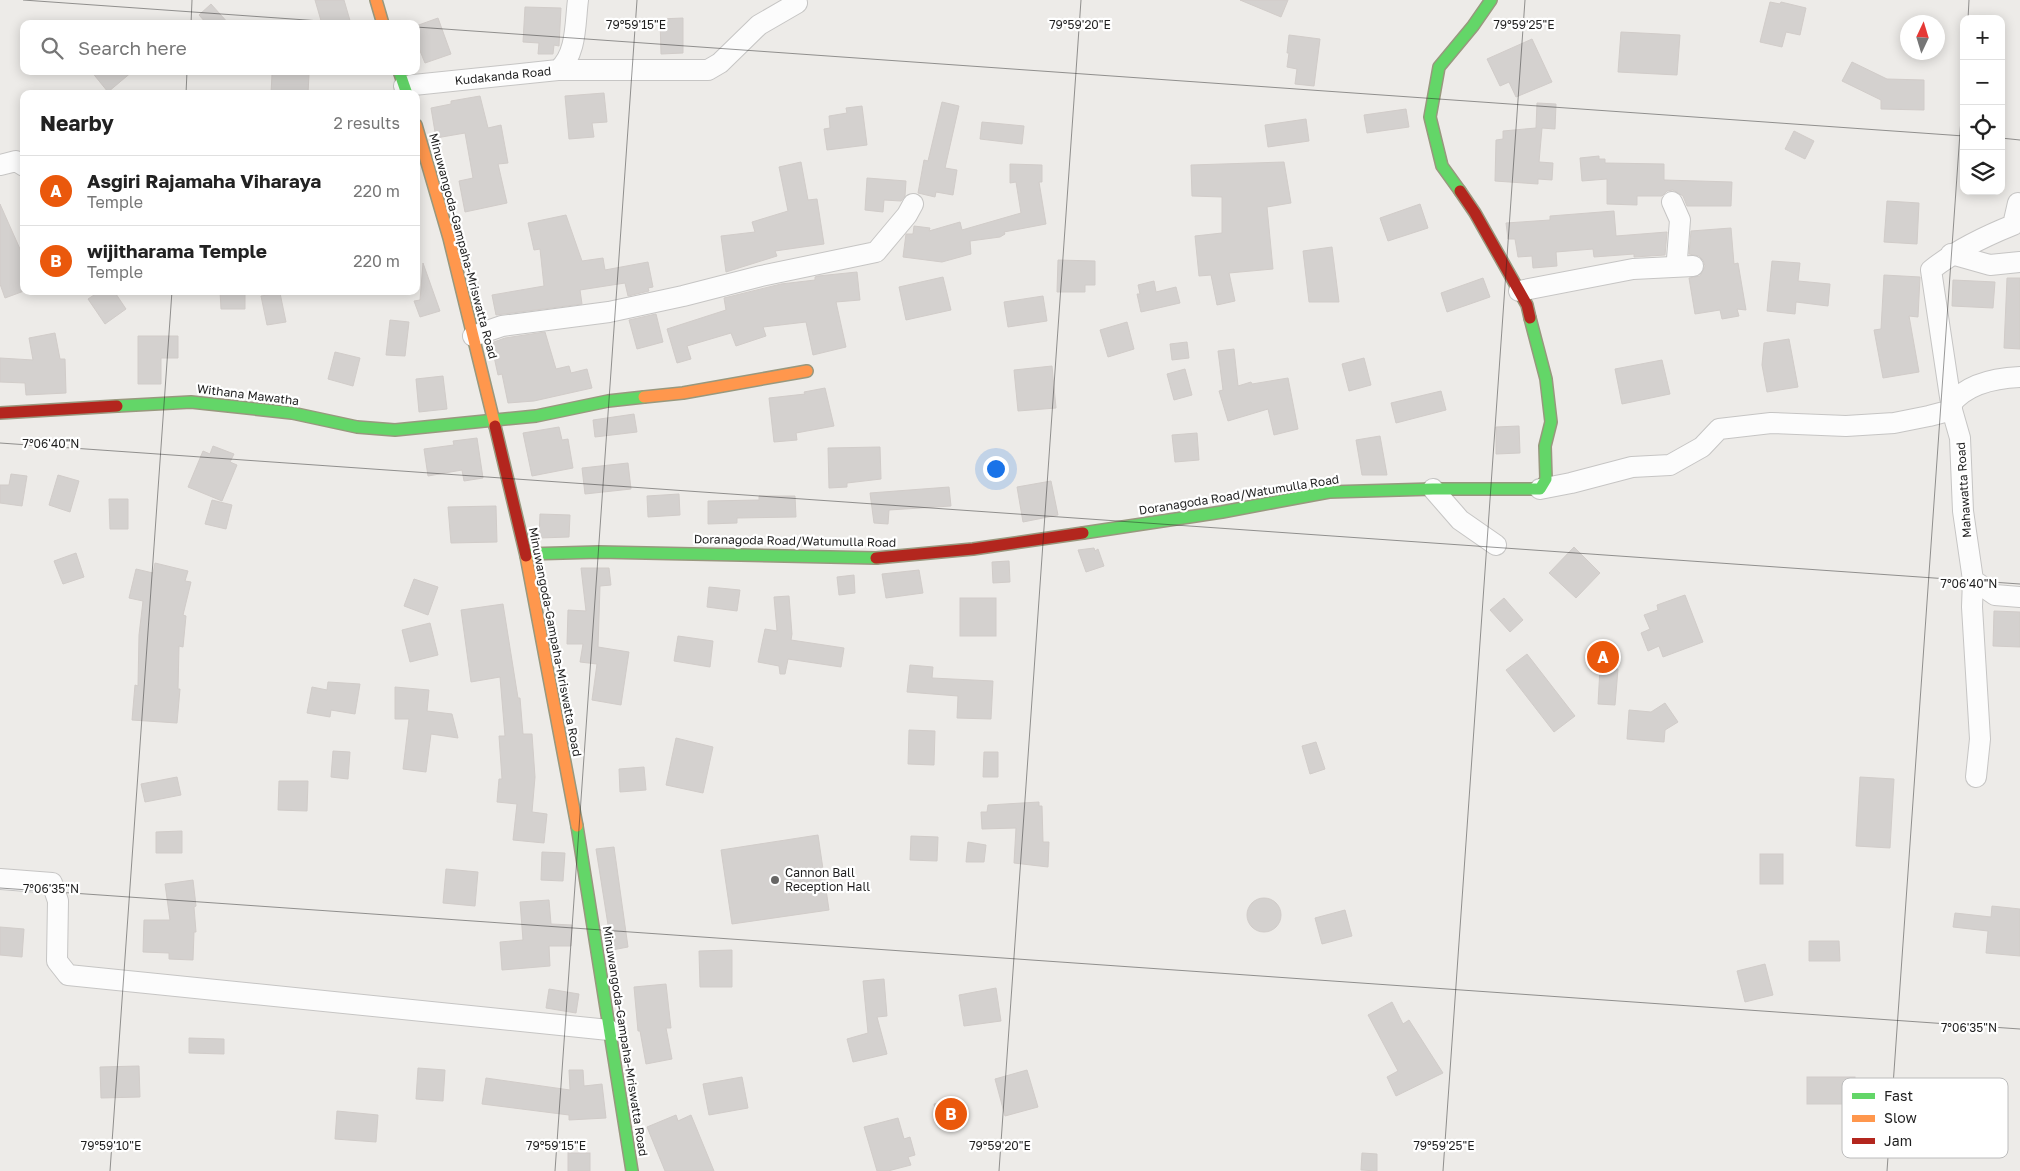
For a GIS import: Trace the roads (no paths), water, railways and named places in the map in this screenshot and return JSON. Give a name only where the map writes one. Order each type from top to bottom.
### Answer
[{"type":"street","points":[[376,0],[382,20]]},
{"type":"street","name":"Kudakanda Road","points":[[403,84],[558,70],[566,64],[572,48],[578,0]]},
{"type":"street","points":[[1491,0],[1473,26],[1439,67],[1430,117],[1442,166],[1475,213],[1527,305],[1546,379],[1551,422],[1545,446],[1546,479],[1540,489]]},
{"type":"street","points":[[558,70],[708,70],[720,63],[759,25],[797,3]]},
{"type":"street","name":"Minuwangoda-Gampaha-Mriswatta Road","points":[[420,139],[449,238],[526,554],[578,833],[632,1171]]},
{"type":"street","points":[[0,165],[16,161],[20,164]]},
{"type":"street","points":[[1519,291],[1633,268],[1684,266],[1677,259],[1680,220],[1672,202]]},
{"type":"street","points":[[1951,254],[2013,225],[2018,203]]},
{"type":"street","points":[[473,336],[502,326],[609,312],[683,296],[760,276],[876,252],[907,215],[913,204]]},
{"type":"street","points":[[1951,254],[1990,265],[2020,262]]},
{"type":"street","name":"Mahawatta Road","points":[[1951,254],[1931,270],[1952,407],[1960,438],[1963,511],[1973,580],[1973,622],[1980,739],[1976,777]]},
{"type":"street","name":"Withana Mawatha","points":[[0,414],[191,402],[292,413],[357,427],[395,430],[536,416],[608,401],[683,394],[807,371]]},
{"type":"street","points":[[1540,489],[1571,484],[1632,467],[1670,465],[1702,446],[1719,429],[1771,422],[1846,426],[1894,423],[1952,407],[1960,394],[1997,378],[2020,376]]},
{"type":"street","points":[[1433,489],[1460,520],[1496,545]]},
{"type":"street","name":"Doranagoda Road/Watumulla Road","points":[[526,554],[599,552],[880,558],[973,549],[1079,534],[1222,512],[1329,492],[1433,489],[1540,489]]},
{"type":"street","points":[[1973,580],[1995,595],[2020,597]]},
{"type":"street","points":[[0,879],[52,883],[58,902],[57,961],[68,975],[609,1030]]},
{"type":"place","name":"Asgiri Rajamaha Viharaya","points":[[1603,657]]},
{"type":"place","name":"Cannon Ball Reception Hall","points":[[775,880]]},
{"type":"place","name":"wijitharama Temple","points":[[951,1114]]}]
